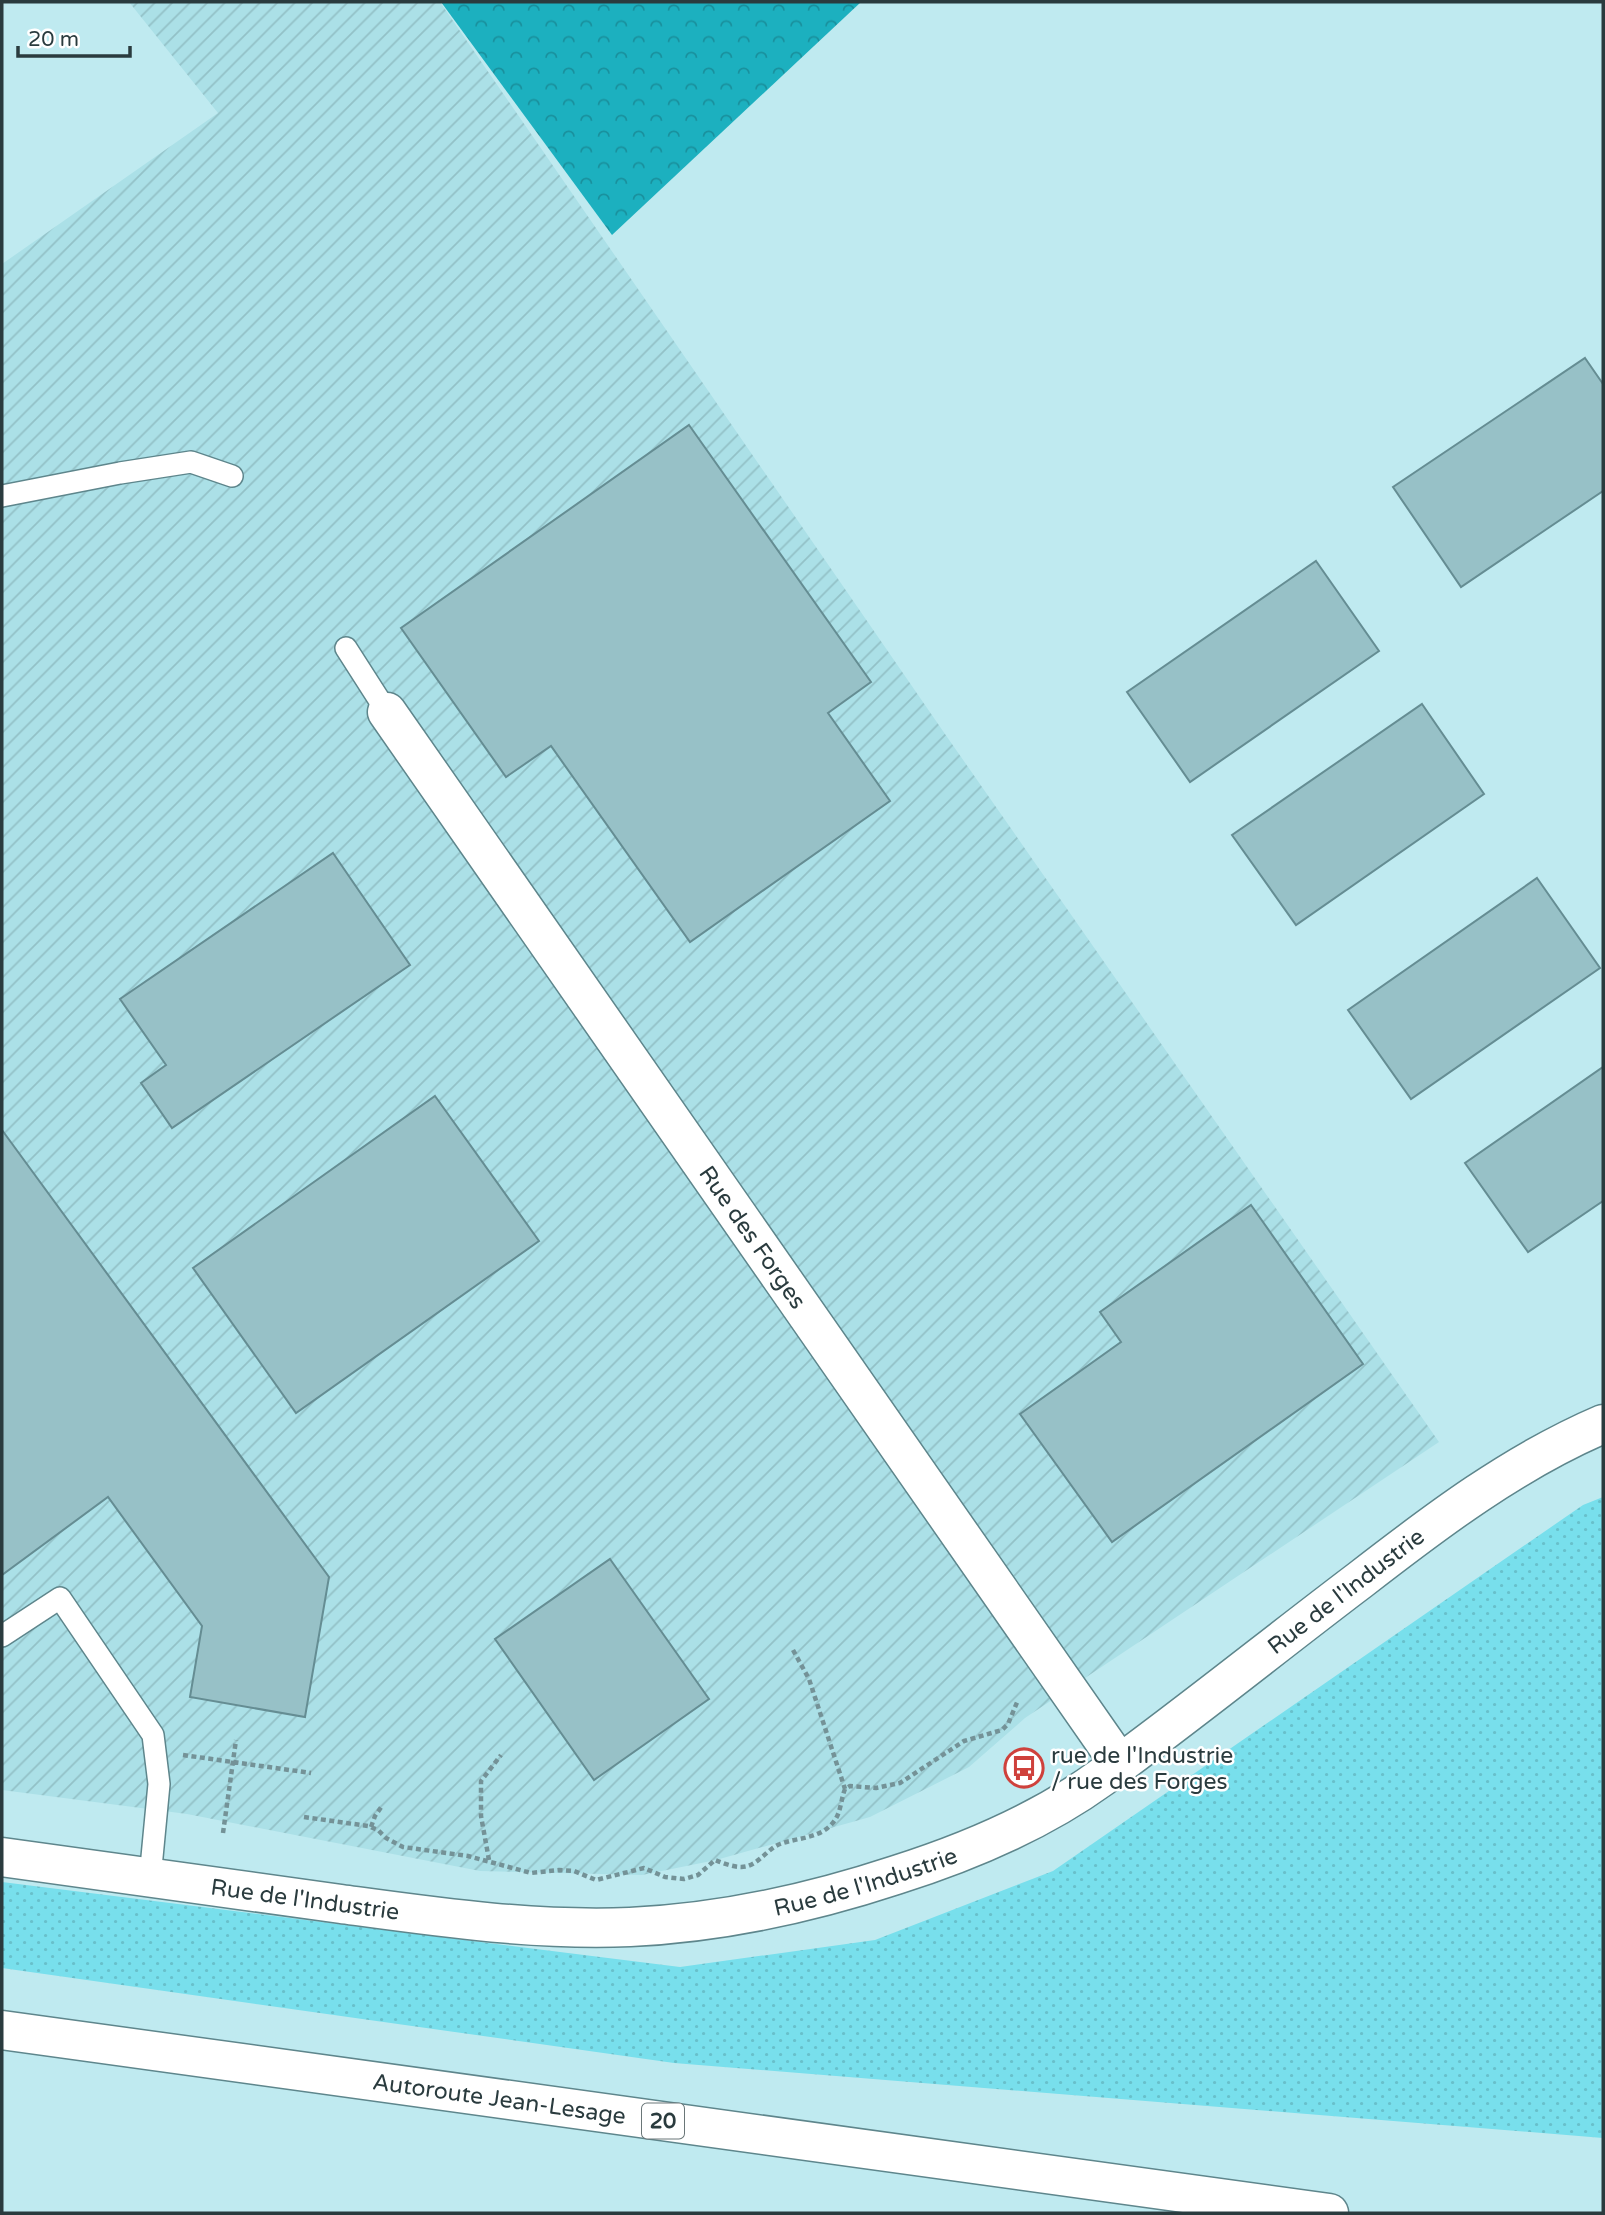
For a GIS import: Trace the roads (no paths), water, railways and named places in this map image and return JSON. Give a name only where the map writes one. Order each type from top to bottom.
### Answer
[{"type":"main road","name":"Rue des Forges","points":[[387,712],[1120,1764]]},
{"type":"main road","name":"Rue de l'Industrie","points":[[2,1857],[466,1921],[573,1927],[665,1925],[808,1901],[851,1890],[920,1868],[1020,1827],[1080,1793],[1403,1546],[1478,1493],[1529,1461],[1603,1424]]},
{"type":"main road","name":"Autoroute Jean-Lesage","points":[[2,2030],[1329,2213]]},
{"type":"lane","points":[[2,496],[120,473],[191,463],[232,476]]},
{"type":"lane","points":[[346,648],[387,712]]},
{"type":"lane","points":[[2,1636],[60,1598],[153,1735],[159,1784],[150,1878]]},
{"type":"place","name":"rue de l'Industrie / rue des Forges","points":[[1024,1768]]}]
